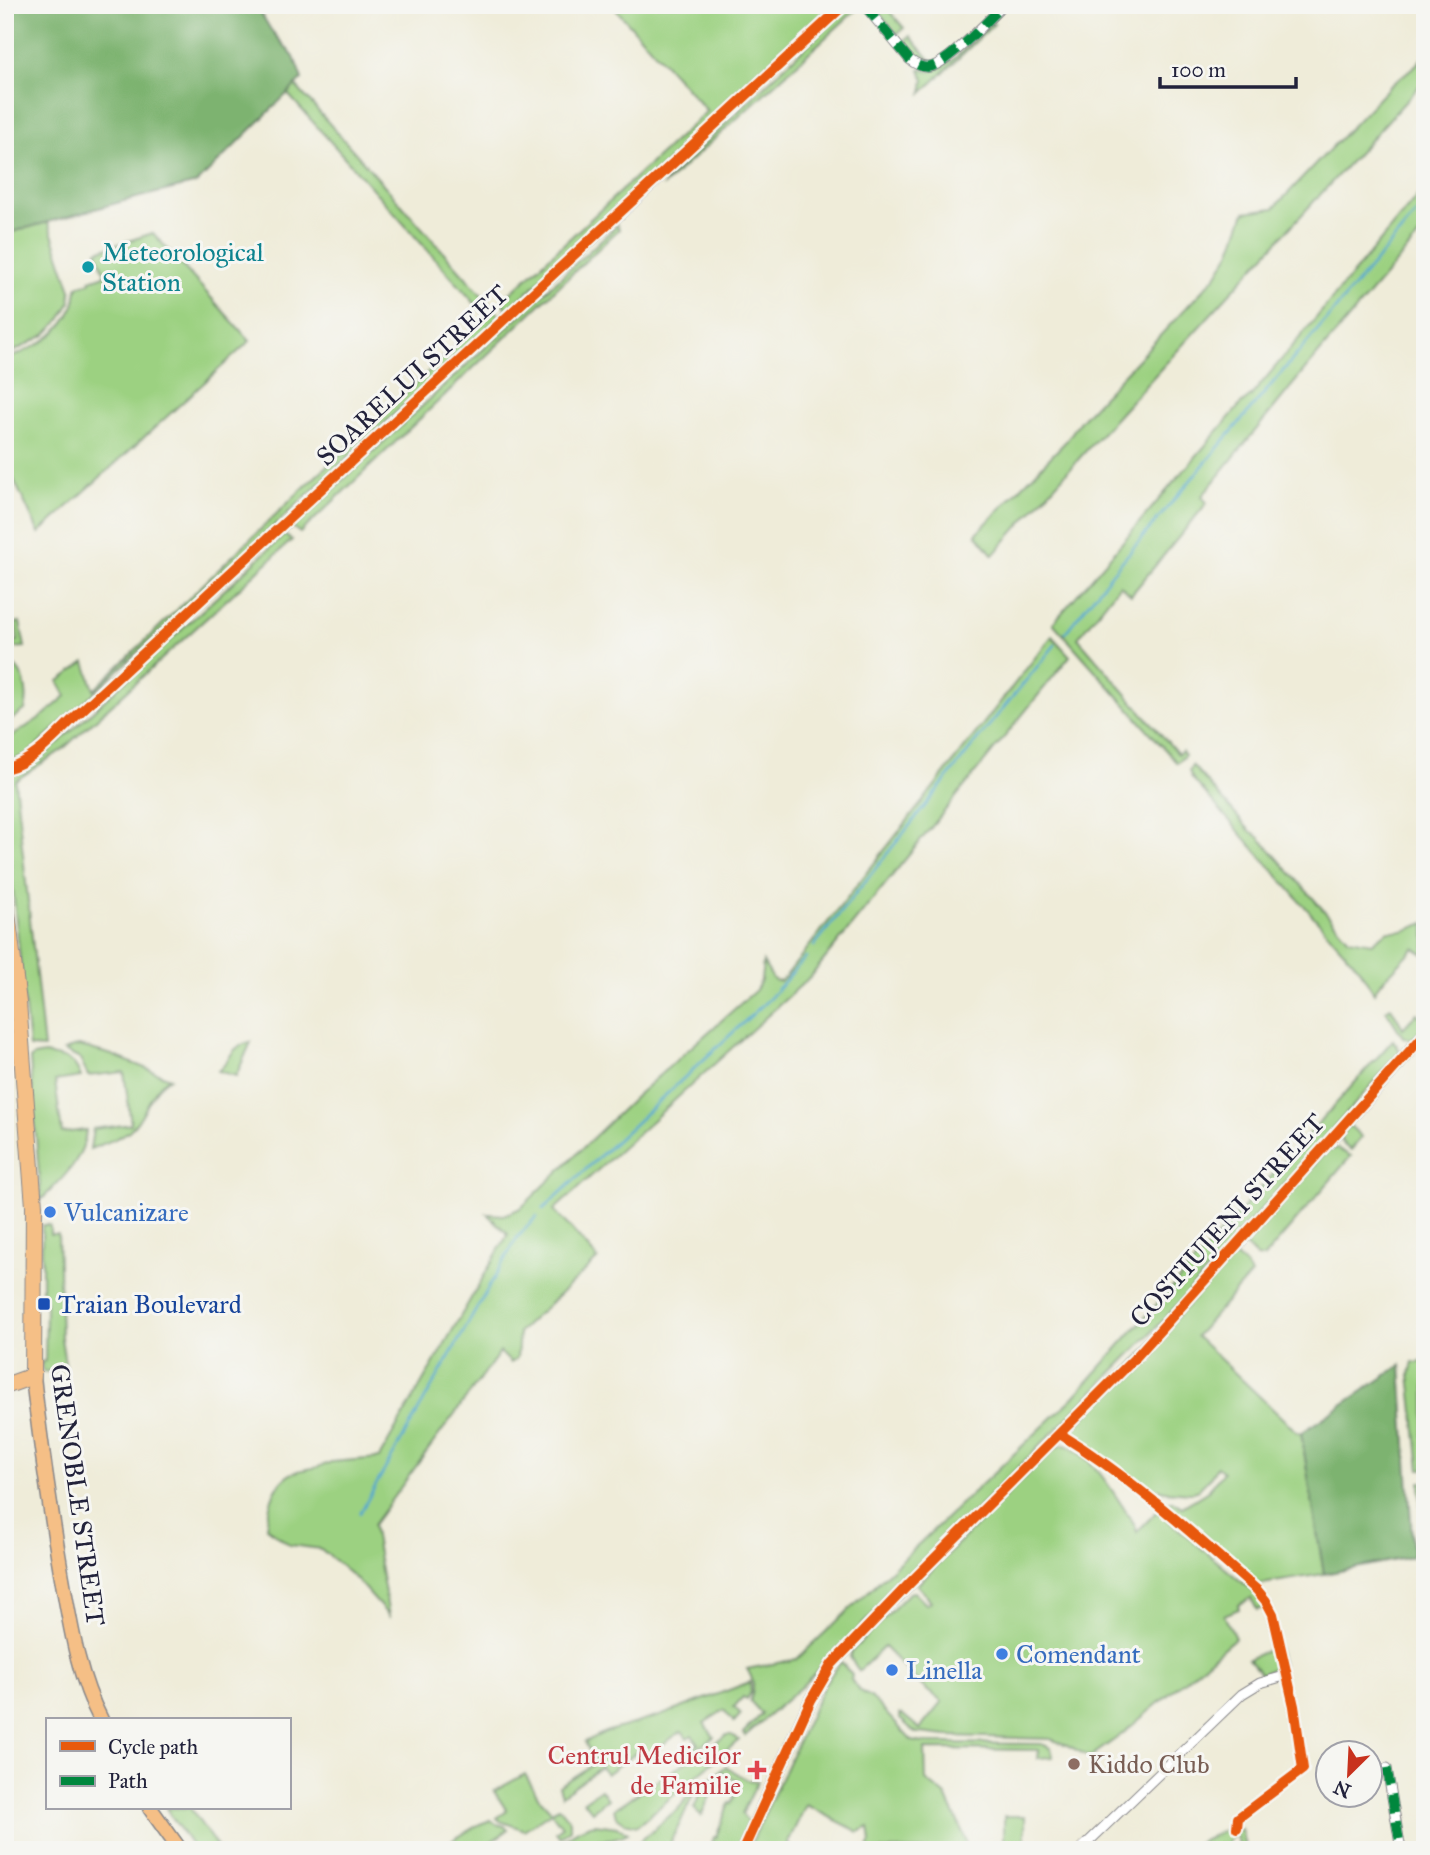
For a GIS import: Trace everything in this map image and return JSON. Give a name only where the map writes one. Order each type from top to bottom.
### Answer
[{"type":"highway","name":"GRENOBLE STREET","points":[[5,896],[18,1003],[34,1206],[33,1376]]},
{"type":"highway","points":[[5,1386],[33,1376]]},
{"type":"main road","name":"GRENOBLE STREET","points":[[33,1376],[41,1451],[69,1617],[78,1661],[100,1718]]},
{"type":"main road","points":[[151,1810],[180,1850]]},
{"type":"street","name":"SOARELUI STREET","points":[[5,769],[18,766],[58,734],[844,5]]},
{"type":"street","points":[[864,5],[909,59],[928,68],[950,56],[1003,5]]},
{"type":"street","name":"COSTIUJENI STREET","points":[[743,1850],[811,1700],[828,1669],[1136,1357],[1425,1034]]},
{"type":"street","points":[[1060,1434],[1093,1454],[1156,1502],[1257,1590],[1273,1614],[1288,1675],[1303,1769],[1238,1818],[1237,1828]]},
{"type":"street","points":[[1080,1850],[1242,1694],[1266,1681],[1288,1675]]},
{"type":"street","points":[[1387,1768],[1401,1850]]},
{"type":"green space","points":[[5,5],[256,5],[271,30],[294,57],[302,79],[197,183],[5,234]]},
{"type":"green space","points":[[612,5],[838,5],[508,310],[502,301],[707,111]]},
{"type":"green space","points":[[849,5],[857,9],[664,185],[665,181]]},
{"type":"green space","points":[[872,5],[884,5],[904,28],[897,34]]},
{"type":"green space","points":[[990,22],[994,24],[922,93],[924,80],[920,69],[931,71],[946,64],[963,51]]},
{"type":"green space","points":[[910,36],[933,63],[923,63],[903,42]]},
{"type":"green space","points":[[1425,55],[1425,80],[993,555],[976,534],[1067,440],[1080,421],[1216,276],[1231,251],[1245,212],[1274,208],[1390,86]]},
{"type":"green space","points":[[295,85],[495,310],[498,318],[27,755],[5,763],[5,741],[44,715],[66,696],[59,681],[85,662],[94,690],[299,492],[487,317],[287,93]]},
{"type":"green space","points":[[1425,187],[1425,229],[1202,496],[1207,503],[1131,595],[1120,585],[1078,638],[1178,754],[1182,751],[1185,755],[1177,763],[1053,623],[1241,404],[1251,396]]},
{"type":"green space","points":[[48,222],[71,290],[70,303],[60,320],[45,335],[5,356],[5,234]]},
{"type":"green space","points":[[617,225],[619,229],[300,533],[292,527]]},
{"type":"green space","points":[[153,233],[250,341],[39,533],[5,461],[5,360],[53,334],[73,307],[78,286],[105,275],[97,251]]},
{"type":"green space","points":[[284,535],[292,540],[62,750],[15,781],[44,1048],[29,1047],[5,812],[5,775],[32,765],[59,742]]},
{"type":"green space","points":[[20,622],[25,647],[5,648],[5,643],[18,641],[15,623]]},
{"type":"green space","points":[[1052,636],[1070,656],[811,976],[554,1210],[598,1259],[519,1332],[517,1358],[511,1363],[500,1352],[373,1525],[389,1616],[354,1577],[321,1549],[290,1545],[266,1527],[274,1493],[290,1475],[331,1462],[379,1458],[508,1234],[487,1214],[504,1215],[521,1208],[636,1096],[756,990],[761,980],[763,962],[773,979],[780,981],[785,977]]},
{"type":"green space","points":[[5,662],[12,664],[21,674],[26,696],[25,710],[5,724]]},
{"type":"green space","points":[[1192,765],[1349,939],[1372,943],[1388,931],[1404,931],[1425,923],[1425,955],[1414,948],[1374,993],[1358,967],[1192,778],[1189,771]]},
{"type":"green space","points":[[1391,1007],[1403,1028],[1417,1013],[1423,1020],[1423,1028],[1412,1040],[1403,1037],[1386,1010]]},
{"type":"green space","points":[[1393,1040],[1401,1052],[1163,1321],[802,1686],[745,1736],[743,1733],[762,1714],[750,1701],[753,1685],[747,1669],[797,1659],[1073,1398]]},
{"type":"green space","points":[[251,1042],[236,1076],[218,1071],[235,1050]]},
{"type":"green space","points":[[80,1046],[112,1055],[170,1078],[157,1089],[130,1130],[116,1139],[90,1149],[93,1129],[131,1124],[124,1072],[88,1076],[80,1059],[64,1051]]},
{"type":"green space","points":[[44,1054],[71,1062],[81,1077],[55,1081],[62,1133],[86,1130],[85,1141],[76,1160],[41,1200],[30,1059]]},
{"type":"green space","points":[[1349,1125],[1362,1137],[1351,1150],[1343,1144],[1340,1136]]},
{"type":"green space","points":[[1336,1148],[1351,1156],[1264,1258],[1257,1257],[1244,1245],[1326,1151]]},
{"type":"green space","points":[[42,1225],[50,1225],[50,1234],[58,1234],[61,1338],[66,1369],[43,1372],[41,1362],[45,1361],[46,1301],[42,1301]]},
{"type":"green space","points":[[1234,1255],[1251,1274],[1196,1336],[1301,1433],[1324,1574],[1256,1585],[1204,1535],[1165,1505],[1172,1501],[1182,1507],[1208,1491],[1223,1472],[1217,1466],[1198,1490],[1191,1493],[1165,1491],[1141,1485],[1072,1437],[1070,1431]]},
{"type":"green space","points":[[1425,1360],[1425,1469],[1420,1469],[1410,1374],[1413,1362]]},
{"type":"green space","points":[[1401,1365],[1413,1554],[1411,1557],[1324,1574],[1301,1433]]},
{"type":"green space","points":[[1065,1445],[1096,1468],[1137,1532],[1157,1511],[1256,1594],[1265,1607],[1257,1610],[1251,1598],[1238,1605],[1239,1609],[1224,1615],[1235,1638],[1121,1735],[1090,1757],[1050,1739],[916,1733],[899,1715],[902,1714],[920,1729],[942,1702],[924,1688],[884,1647],[859,1671],[850,1657],[851,1652],[909,1593],[914,1592],[926,1604],[931,1601],[917,1585],[1052,1449]]},
{"type":"green space","points":[[1420,1482],[1425,1482],[1425,1566],[1423,1566]]},
{"type":"green space","points":[[1277,1646],[1282,1665],[1261,1674],[1248,1659]]},
{"type":"green space","points":[[841,1662],[860,1691],[871,1697],[912,1741],[1041,1744],[1050,1748],[1053,1757],[1038,1758],[1038,1750],[925,1749],[926,1780],[946,1796],[968,1850],[867,1850],[871,1842],[869,1827],[859,1832],[806,1805],[787,1844],[797,1850],[748,1850],[825,1683]]},
{"type":"green space","points":[[750,1682],[751,1692],[747,1699],[743,1697],[734,1707],[741,1714],[734,1722],[724,1710],[704,1723],[714,1737],[688,1755],[686,1752],[698,1744],[692,1735],[687,1738],[682,1731],[647,1755],[642,1748],[606,1774],[601,1767],[562,1795],[559,1786],[595,1763],[585,1742],[605,1732],[660,1716]]},
{"type":"green space","points":[[727,1735],[739,1740],[637,1826],[616,1817],[614,1809]]},
{"type":"green space","points":[[726,1766],[747,1780],[758,1781],[742,1814],[749,1824],[737,1850],[708,1850],[737,1787],[734,1786],[737,1780],[721,1772],[716,1781],[711,1779]]},
{"type":"green space","points":[[525,1774],[539,1798],[551,1811],[559,1807],[570,1821],[570,1829],[560,1837],[556,1832],[562,1827],[551,1812],[524,1830],[497,1818],[507,1811],[494,1791]]},
{"type":"green space","points":[[601,1789],[608,1799],[592,1811],[584,1801]]},
{"type":"green space","points":[[703,1793],[710,1796],[701,1816],[694,1808]]},
{"type":"green space","points":[[689,1794],[693,1796],[667,1850],[630,1850],[681,1806]]},
{"type":"green space","points":[[167,1810],[191,1810],[219,1850],[194,1850]]},
{"type":"green space","points":[[1004,1816],[1025,1816],[1025,1850],[1004,1850]]},
{"type":"green space","points":[[491,1820],[508,1830],[479,1850],[436,1850],[480,1824]]},
{"type":"green space","points":[[595,1824],[617,1827],[628,1833],[551,1849],[577,1831]]},
{"type":"green space","points":[[1232,1826],[1236,1833],[1241,1829],[1246,1850],[1240,1850],[1235,1833],[1222,1850],[1201,1850],[1196,1844]]},
{"type":"waterway","points":[[1065,633],[1113,572],[1425,203]]},
{"type":"waterway","points":[[814,946],[1055,645]]},
{"type":"waterway","points":[[543,1209],[770,998],[806,957]]},
{"type":"waterway","points":[[360,1513],[517,1238],[537,1216]]},
{"type":"marked path","points":[[864,5],[909,59],[926,67],[936,65],[956,51],[1003,5]]},
{"type":"marked path","points":[[1387,1768],[1401,1850]]},
{"type":"cycle path","points":[[5,769],[26,760],[53,739],[844,5]]},
{"type":"cycle path","points":[[743,1850],[811,1700],[832,1664],[1136,1357],[1425,1034]]},
{"type":"cycle path","points":[[1060,1434],[1112,1469],[1186,1528],[1257,1590],[1273,1614],[1294,1706],[1303,1769],[1238,1818],[1237,1828]]},
{"type":"place","name":"Meteorological Station","points":[[88,267]]},
{"type":"place","name":"Vulcanizare","points":[[50,1212]]},
{"type":"place","name":"Traian Boulevard","points":[[44,1304]]},
{"type":"place","name":"Comendant","points":[[1002,1654]]},
{"type":"place","name":"Linella","points":[[892,1670]]},
{"type":"place","name":"Kiddo Club","points":[[1074,1764]]},
{"type":"place","name":"Centrul Medicilor de Familie","points":[[757,1770]]}]
